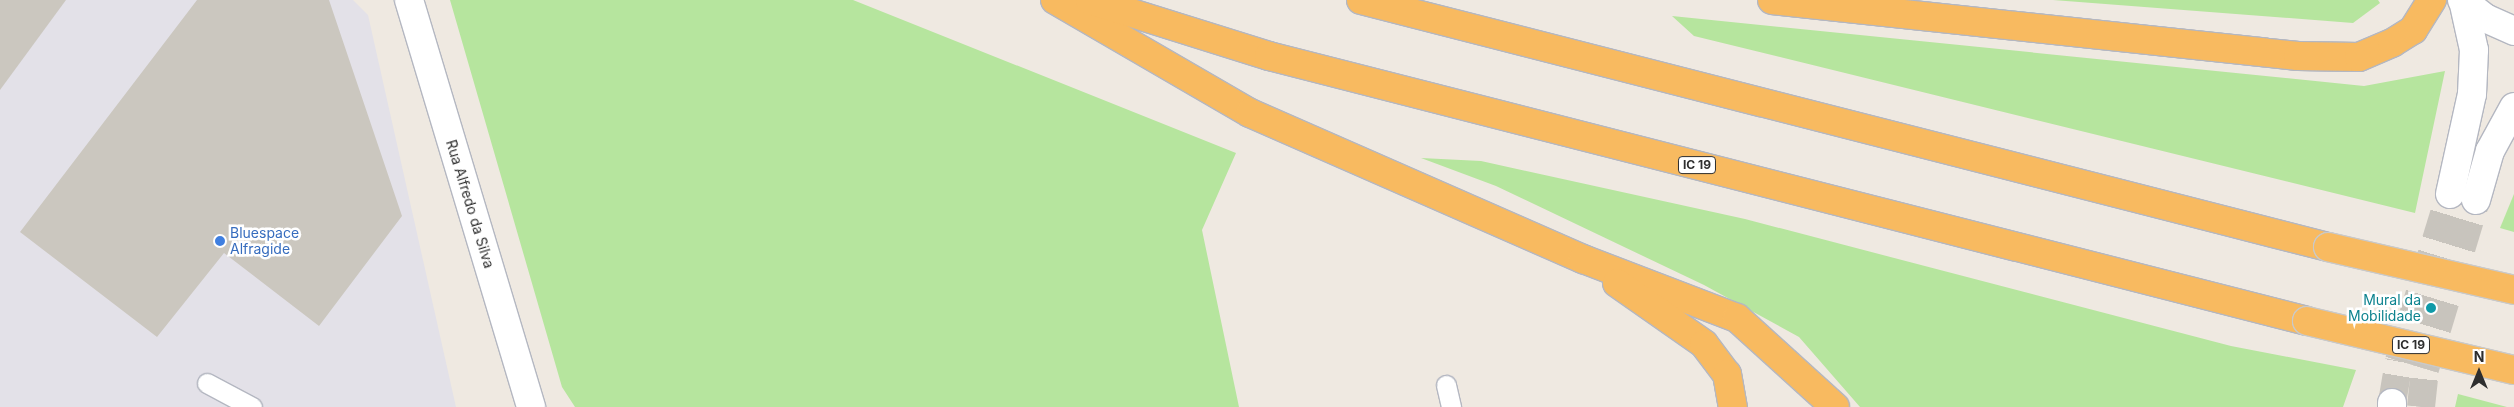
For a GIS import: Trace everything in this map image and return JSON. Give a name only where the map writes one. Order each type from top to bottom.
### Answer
[{"type":"highway","points":[[1055,0],[1250,113],[1583,259],[1737,318],[1835,407]]},
{"type":"highway","name":"IC 19","points":[[1090,0],[1269,56],[2307,321],[2514,370]]},
{"type":"highway","points":[[1361,0],[2328,247],[2514,290]]},
{"type":"highway","points":[[1772,0],[2298,56],[2359,57],[2392,43],[2414,30],[2432,0]]},
{"type":"highway","points":[[1583,259],[1704,344],[1727,374],[1733,407]]},
{"type":"street","name":"Rua Alfredo da Silva","points":[[409,0],[531,407]]},
{"type":"street","points":[[2462,0],[2484,18],[2514,31]]},
{"type":"street","points":[[2462,0],[2474,50],[2463,197],[2514,107]]},
{"type":"lane","points":[[207,383],[252,407]]},
{"type":"lane","points":[[1446,385],[1451,407]]},
{"type":"shaded area","name":"Bluespace Alfragide","points":[[0,0],[353,0],[368,15],[456,407],[0,407]]},
{"type":"green space","points":[[450,0],[853,0],[1236,153],[1202,230],[1239,407],[575,407],[562,387]]},
{"type":"green space","points":[[2053,0],[2378,0],[2380,3],[2353,23]]},
{"type":"green space","points":[[1672,16],[2364,86],[2445,71],[2415,213],[1694,36]]},
{"type":"green space","points":[[1421,158],[1481,161],[1745,219],[2231,346],[2356,370],[2343,407],[1860,407],[1799,337],[1704,285],[1496,186]]},
{"type":"green space","points":[[2514,194],[2514,232],[2500,228]]},
{"type":"green space","points":[[2458,394],[2507,407],[2455,407]]},
{"type":"building","points":[[0,0],[66,0],[0,90]]},
{"type":"building","points":[[197,0],[329,0],[402,216],[319,326],[224,253],[157,337],[20,232]]},
{"type":"tunnel","points":[[2392,403],[2399,361],[2450,194]]},
{"type":"tunnel","points":[[2421,407],[2425,369],[2476,200]]},
{"type":"place","name":"Bluespace Alfragide","points":[[220,241]]},
{"type":"place","name":"Mural da Mobilidade","points":[[2431,308]]}]
